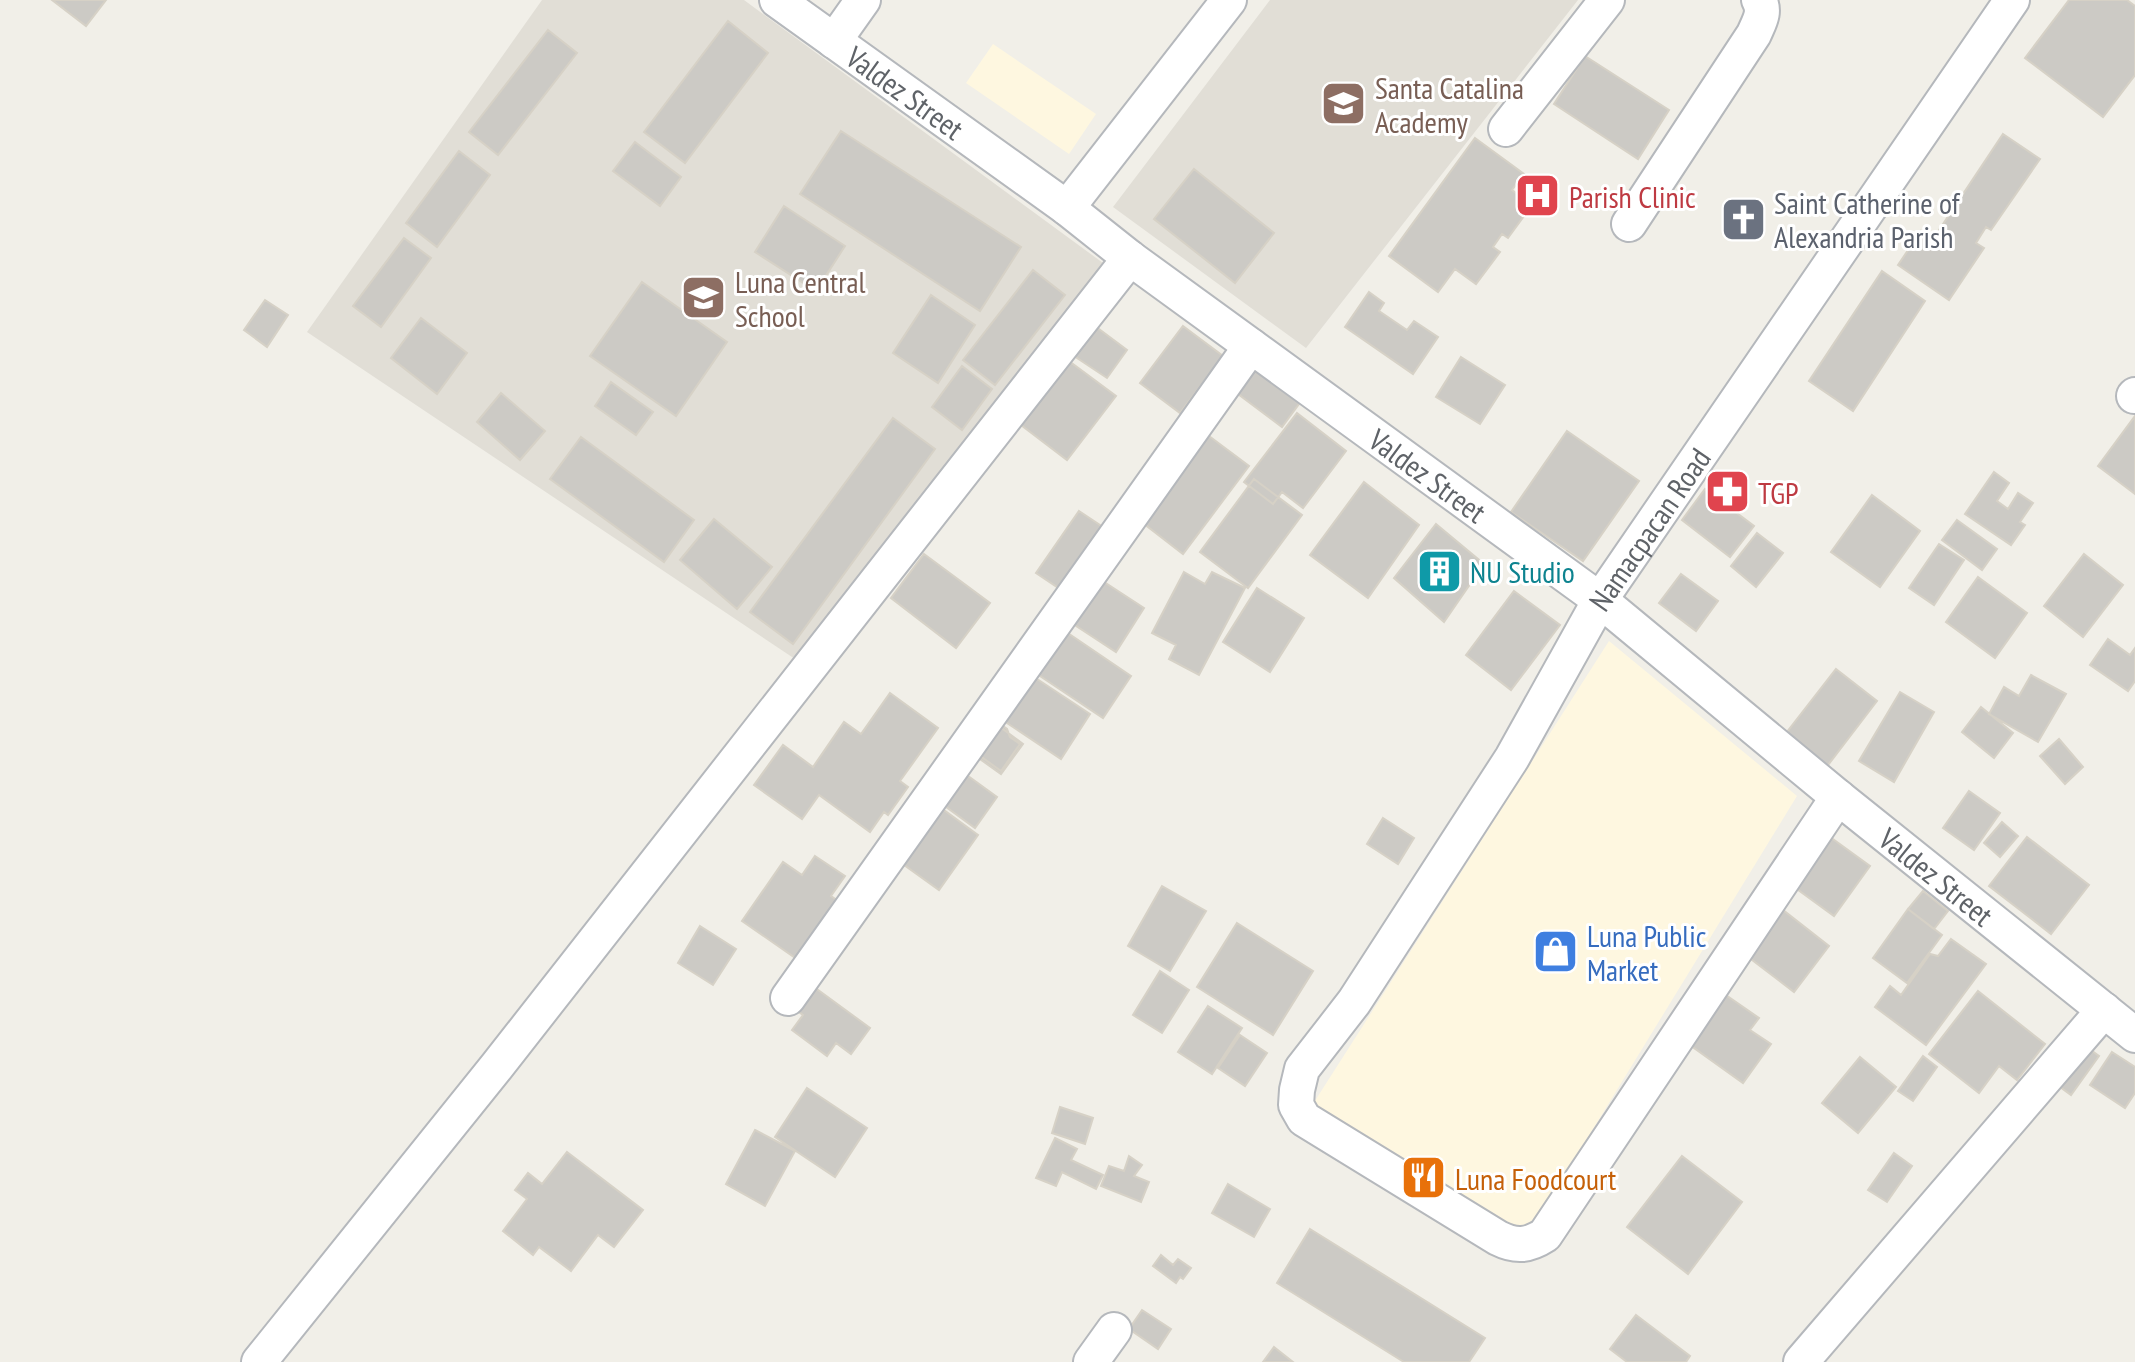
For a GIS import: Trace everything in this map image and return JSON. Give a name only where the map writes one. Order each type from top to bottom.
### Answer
[{"type":"street","name":"Valdez Street","points":[[777,0],[1067,208],[1130,258],[1600,600],[1838,797],[2135,1035]]},
{"type":"street","points":[[834,41],[863,0]]},
{"type":"street","points":[[1067,208],[1229,0]]},
{"type":"street","points":[[1506,129],[1607,0]]},
{"type":"street","points":[[1629,224],[1754,34],[1762,16],[1763,7],[1759,0]]},
{"type":"street","name":"Namacpacan Road","points":[[1838,797],[1545,1235],[1533,1243],[1511,1244],[1498,1238],[1304,1119],[1296,1105],[1302,1069],[1354,1002],[1512,758],[1600,600],[2012,0]]},
{"type":"street","points":[[259,1362],[516,1041],[1130,258]]},
{"type":"street","points":[[788,998],[1251,346]]},
{"type":"street","points":[[1801,1362],[2104,1010]]},
{"type":"street","points":[[1091,1362],[1114,1330]]},
{"type":"shaded area","name":"Luna Central School","points":[[542,0],[744,0],[1103,263],[795,659],[307,332]]},
{"type":"shaded area","name":"Santa Catalina Academy","points":[[1270,0],[1578,0],[1306,348],[1113,207]]},
{"type":"shaded area","points":[[993,44],[1096,114],[1069,154],[966,83]]},
{"type":"shaded area","name":"Luna Public Market","points":[[1609,641],[1797,796],[1525,1240],[1311,1107]]},
{"type":"building","points":[[52,0],[106,0],[86,26]]},
{"type":"building","points":[[2069,0],[2127,0],[2135,6],[2135,75],[2103,117],[2025,58]]},
{"type":"building","points":[[728,21],[768,53],[685,163],[644,132]]},
{"type":"building","points":[[548,30],[577,53],[498,155],[469,132]]},
{"type":"building","points":[[1585,56],[1669,110],[1638,159],[1554,104]]},
{"type":"building","points":[[841,131],[1021,247],[980,311],[800,194]]},
{"type":"building","points":[[2003,134],[2040,159],[1991,230],[1986,227],[1976,243],[1984,248],[1949,300],[1898,265],[1921,231],[1933,239]]},
{"type":"building","points":[[1475,138],[1524,174],[1512,190],[1532,205],[1508,238],[1502,234],[1493,247],[1500,252],[1476,284],[1455,269],[1438,292],[1389,256]]},
{"type":"building","points":[[635,142],[681,177],[660,206],[613,171]]},
{"type":"building","points":[[459,151],[490,175],[437,247],[406,223]]},
{"type":"building","points":[[1194,169],[1274,233],[1235,283],[1154,219]]},
{"type":"building","points":[[784,206],[845,246],[816,291],[755,252]]},
{"type":"building","points":[[404,238],[431,258],[381,327],[353,306]]},
{"type":"building","points":[[1033,270],[1065,295],[995,385],[963,360]]},
{"type":"building","points":[[1882,271],[1925,301],[1853,411],[1809,381]]},
{"type":"building","points":[[642,282],[727,342],[676,416],[590,356]]},
{"type":"building","points":[[1369,292],[1384,303],[1379,311],[1407,330],[1414,321],[1438,337],[1413,374],[1345,327]]},
{"type":"building","points":[[931,295],[975,325],[938,383],[893,353]]},
{"type":"building","points":[[265,300],[288,315],[267,347],[244,330]]},
{"type":"building","points":[[421,318],[467,353],[437,394],[391,358]]},
{"type":"building","points":[[1095,326],[1127,350],[1107,378],[1074,356]]},
{"type":"building","points":[[1183,326],[1223,356],[1180,413],[1140,383]]},
{"type":"building","points":[[1461,357],[1505,385],[1480,424],[1436,397]]},
{"type":"building","points":[[1069,361],[1116,396],[1067,460],[1021,425]]},
{"type":"building","points":[[1254,364],[1302,400],[1282,427],[1234,391]]},
{"type":"building","points":[[962,366],[992,389],[962,430],[932,407]]},
{"type":"building","points":[[611,382],[653,412],[636,435],[595,406]]},
{"type":"building","points":[[501,393],[545,431],[520,460],[477,422]]},
{"type":"building","points":[[1297,413],[1346,451],[1303,508],[1282,492],[1273,504],[1244,482]]},
{"type":"building","points":[[2135,416],[2135,494],[2098,466]]},
{"type":"building","points":[[893,418],[935,449],[793,644],[750,612]]},
{"type":"building","points":[[1567,431],[1639,481],[1583,561],[1511,512]]},
{"type":"building","points":[[1205,433],[1249,466],[1183,554],[1139,520]]},
{"type":"building","points":[[581,437],[694,520],[664,562],[550,479]]},
{"type":"building","points":[[1994,472],[2009,483],[1997,501],[2008,509],[2018,493],[2033,503],[2020,522],[2025,525],[2011,545],[1965,514]]},
{"type":"building","points":[[1254,479],[1302,515],[1248,588],[1200,552]]},
{"type":"building","points":[[1364,482],[1419,525],[1368,598],[1310,555]]},
{"type":"building","points":[[1705,489],[1754,526],[1730,557],[1682,520]]},
{"type":"building","points":[[1872,495],[1920,531],[1880,587],[1831,552]]},
{"type":"building","points":[[1079,511],[1103,527],[1060,589],[1036,573]]},
{"type":"building","points":[[714,519],[772,567],[737,609],[680,560]]},
{"type":"building","points":[[1957,520],[1997,549],[1982,570],[1942,540]]},
{"type":"building","name":"NU Studio","points":[[1436,524],[1484,564],[1444,622],[1394,578]]},
{"type":"building","points":[[1757,533],[1783,553],[1756,587],[1731,566]]},
{"type":"building","points":[[1939,544],[1964,560],[1934,605],[1909,588]]},
{"type":"building","points":[[924,554],[990,603],[956,648],[891,598]]},
{"type":"building","points":[[2084,554],[2123,585],[2083,637],[2044,606]]},
{"type":"building","points":[[1184,572],[1205,584],[1212,572],[1245,588],[1199,675],[1169,659],[1176,645],[1152,633]]},
{"type":"building","points":[[1681,574],[1718,601],[1696,631],[1659,603]]},
{"type":"building","points":[[1095,576],[1144,608],[1116,652],[1067,620]]},
{"type":"building","points":[[1978,577],[2027,613],[1995,658],[1946,622]]},
{"type":"building","points":[[1257,588],[1304,618],[1270,672],[1223,642]]},
{"type":"building","points":[[1514,591],[1560,625],[1511,690],[1466,655]]},
{"type":"building","points":[[1059,627],[1131,676],[1103,718],[1031,670]]},
{"type":"building","points":[[2108,639],[2130,655],[2135,648],[2135,681],[2128,691],[2090,665]]},
{"type":"building","points":[[1836,669],[1877,701],[1825,769],[1783,737]]},
{"type":"building","points":[[1025,671],[1090,714],[1061,759],[995,715]]},
{"type":"building","points":[[2031,675],[2066,694],[2038,742],[1989,714],[2004,687],[2019,696]]},
{"type":"building","points":[[1900,692],[1934,712],[1894,782],[1859,761]]},
{"type":"building","points":[[890,693],[938,728],[900,781],[908,787],[888,815],[884,812],[870,832],[819,795],[802,819],[754,785],[783,745],[813,767],[844,722],[861,734]]},
{"type":"building","points":[[1981,707],[2013,733],[1994,758],[1962,732]]},
{"type":"building","points":[[992,718],[1020,744],[1001,771],[969,748]]},
{"type":"building","points":[[992,721],[1023,744],[1001,774],[970,752]]},
{"type":"building","points":[[2059,739],[2083,767],[2065,784],[2040,756]]},
{"type":"building","points":[[964,773],[997,797],[975,828],[942,804]]},
{"type":"building","points":[[1969,791],[2000,813],[1974,850],[1943,828]]},
{"type":"building","points":[[933,802],[978,835],[939,890],[893,857]]},
{"type":"building","points":[[1383,818],[1414,838],[1398,864],[1367,844]]},
{"type":"building","points":[[2002,822],[2018,836],[2000,857],[1984,843]]},
{"type":"building","points":[[1826,834],[1870,866],[1834,916],[1790,884]]},
{"type":"building","points":[[2027,837],[2089,885],[2051,934],[1989,886]]},
{"type":"building","points":[[815,856],[845,876],[831,896],[844,905],[804,964],[742,921],[783,862],[802,875]]},
{"type":"building","points":[[1162,886],[1206,911],[1170,971],[1128,946]]},
{"type":"building","points":[[1923,891],[1948,911],[1934,929],[1908,909]]},
{"type":"building","points":[[1778,906],[1829,946],[1794,992],[1743,953]]},
{"type":"building","points":[[1908,909],[1942,935],[1907,983],[1873,958]]},
{"type":"building","points":[[1237,923],[1313,971],[1273,1035],[1197,987]]},
{"type":"building","points":[[700,926],[736,949],[713,985],[678,963]]},
{"type":"building","points":[[1951,939],[1986,964],[1926,1045],[1875,1007],[1890,986],[1901,995],[1930,954],[1938,956]]},
{"type":"building","points":[[1160,971],[1189,990],[1162,1033],[1133,1015]]},
{"type":"building","points":[[810,984],[870,1028],[851,1054],[836,1043],[827,1056],[792,1030],[803,1015],[793,1008]]},
{"type":"building","points":[[1978,991],[2045,1044],[2017,1080],[1999,1066],[1979,1093],[1929,1054]]},
{"type":"building","points":[[1723,993],[1759,1018],[1750,1030],[1771,1044],[1743,1083],[1687,1043]]},
{"type":"building","points":[[1208,1006],[1242,1028],[1212,1074],[1178,1052]]},
{"type":"building","points":[[1240,1035],[1267,1053],[1245,1086],[1218,1068]]},
{"type":"building","points":[[2080,1042],[2099,1056],[2071,1095],[2052,1081]]},
{"type":"building","points":[[2112,1052],[2135,1067],[2135,1093],[2125,1108],[2090,1085]]},
{"type":"building","points":[[1923,1056],[1937,1067],[1913,1101],[1898,1091]]},
{"type":"building","points":[[1860,1057],[1896,1087],[1858,1133],[1822,1103]]},
{"type":"building","points":[[807,1088],[867,1128],[835,1177],[775,1137]]},
{"type":"building","points":[[1060,1107],[1093,1118],[1085,1144],[1052,1133]]},
{"type":"building","points":[[755,1130],[795,1151],[765,1206],[726,1184]]},
{"type":"building","points":[[1055,1138],[1077,1149],[1071,1160],[1103,1175],[1096,1189],[1062,1172],[1056,1186],[1036,1178]]},
{"type":"building","points":[[567,1152],[643,1210],[614,1247],[598,1235],[571,1271],[539,1247],[533,1255],[503,1231],[527,1199],[515,1190],[528,1173],[542,1184]]},
{"type":"building","points":[[1894,1153],[1912,1166],[1887,1202],[1868,1190]]},
{"type":"building","points":[[1129,1156],[1142,1165],[1134,1176],[1149,1182],[1141,1202],[1101,1186],[1109,1166],[1124,1171]]},
{"type":"building","points":[[1682,1156],[1742,1202],[1688,1274],[1627,1227]]},
{"type":"building","points":[[1228,1184],[1270,1209],[1254,1237],[1212,1213]]},
{"type":"building","points":[[1310,1229],[1485,1338],[1469,1362],[1404,1362],[1277,1283]]},
{"type":"building","points":[[1161,1255],[1173,1265],[1178,1259],[1191,1268],[1176,1283],[1153,1266]]},
{"type":"building","points":[[1142,1310],[1171,1329],[1158,1349],[1129,1329]]},
{"type":"building","points":[[1636,1315],[1690,1356],[1686,1362],[1627,1362],[1610,1349]]},
{"type":"building","points":[[1274,1347],[1293,1362],[1263,1362]]},
{"type":"place","name":"Santa Catalina Academy","points":[[1344,104]]},
{"type":"place","name":"Parish Clinic","points":[[1538,196]]},
{"type":"place","name":"Saint Catherine of Alexandria Parish","points":[[1743,219]]},
{"type":"place","name":"Luna Central School","points":[[704,298]]},
{"type":"place","name":"TGP","points":[[1727,492]]},
{"type":"place","name":"NU Studio","points":[[1439,571]]},
{"type":"place","name":"Luna Public Market","points":[[1556,952]]},
{"type":"place","name":"Luna Foodcourt","points":[[1424,1178]]}]
